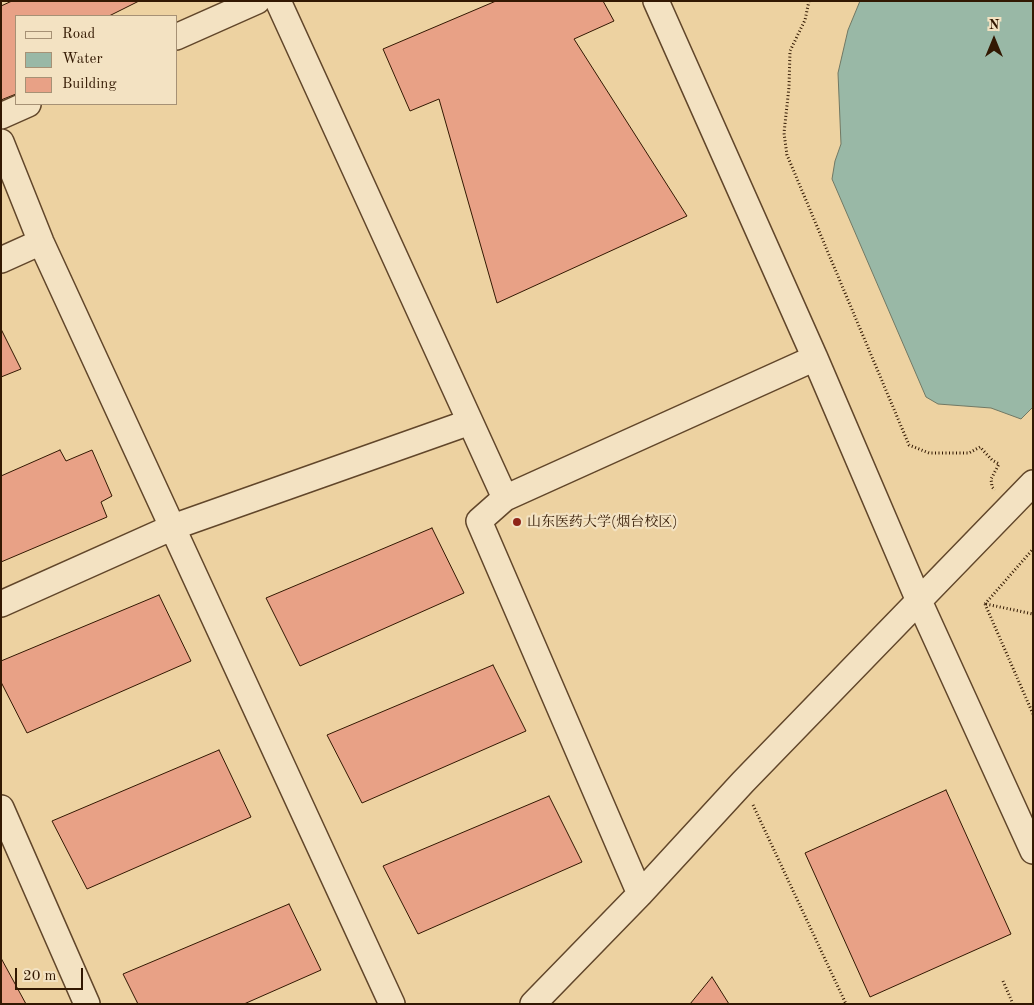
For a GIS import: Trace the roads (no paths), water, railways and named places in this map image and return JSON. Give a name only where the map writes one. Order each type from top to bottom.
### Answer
[{"type":"street","points":[[178,36],[257,1]]},
{"type":"street","points":[[278,1],[505,498]]},
{"type":"street","points":[[656,1],[815,358],[919,601],[1033,851]]},
{"type":"street","points":[[1,116],[26,105]]},
{"type":"street","points":[[1,142],[41,242],[392,1004]]},
{"type":"street","points":[[3,255],[41,242]]},
{"type":"street","points":[[640,894],[479,521],[505,498],[815,358]]},
{"type":"street","points":[[1,604],[173,528],[470,422]]},
{"type":"street","points":[[533,1004],[640,894],[743,782],[1033,483]]},
{"type":"street","points":[[1,808],[87,1004]]},
{"type":"water","points":[[860,1],[1033,1],[1033,407],[1021,419],[991,408],[938,404],[926,397],[832,179],[835,161],[841,144],[838,73],[848,30]]},
{"type":"place","name":"山东医药大学(烟台校区)","points":[[517,522]]}]
